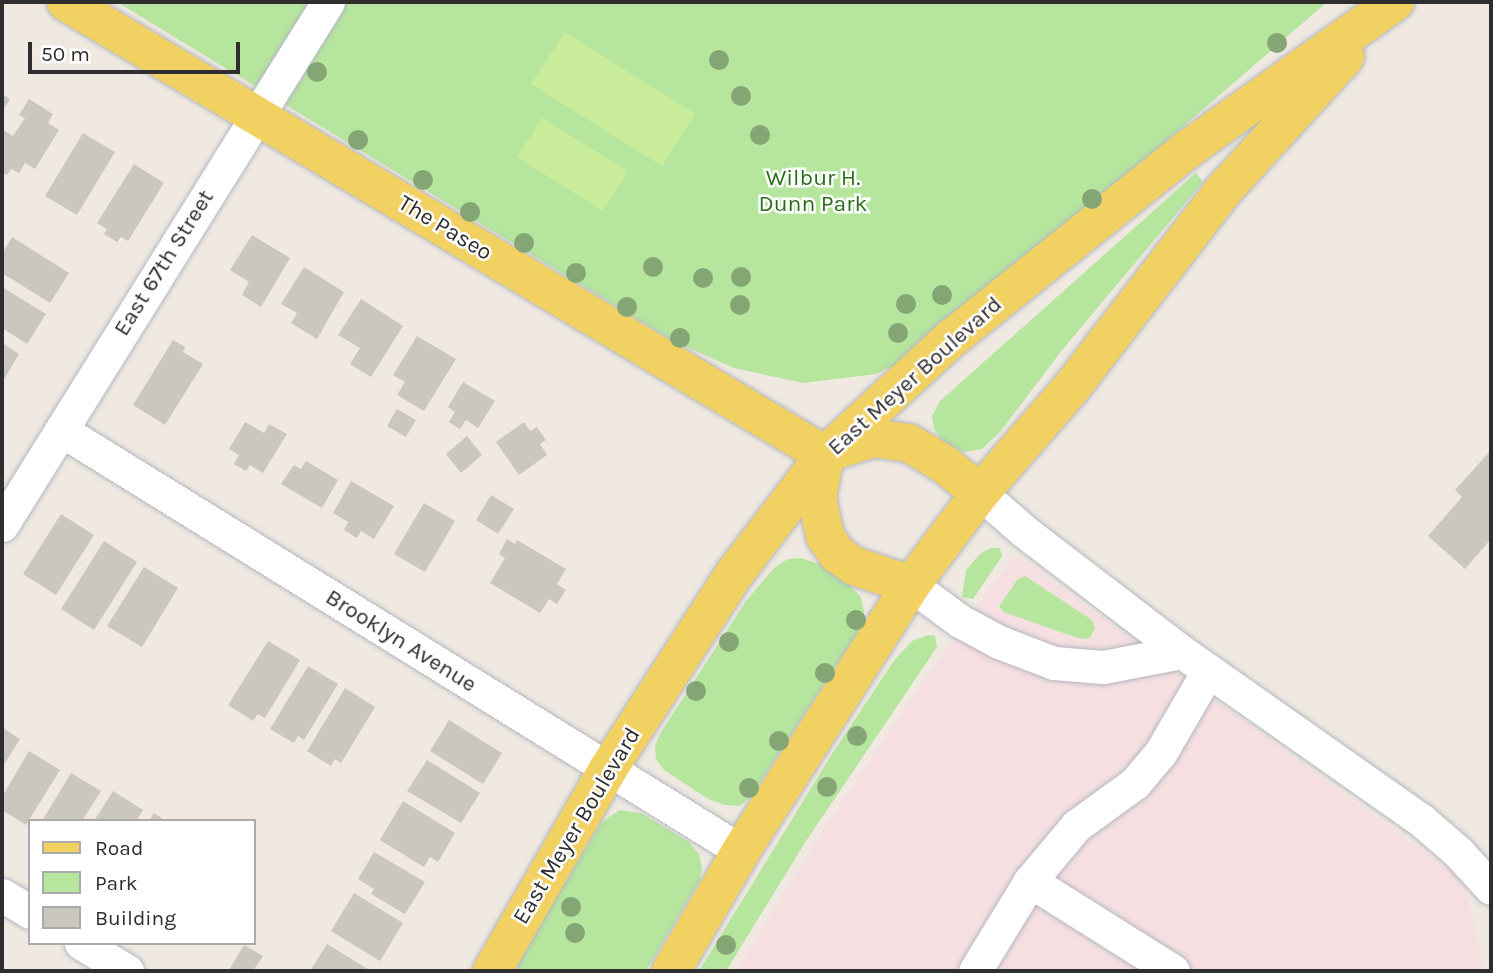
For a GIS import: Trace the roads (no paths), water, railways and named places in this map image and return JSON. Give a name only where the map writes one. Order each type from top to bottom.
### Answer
[{"type":"main road","name":"The Paseo","points":[[66,2],[825,454]]},
{"type":"main road","name":"East Meyer Boulevard","points":[[492,971],[608,768],[735,573],[825,454],[952,338],[1188,149],[1395,2],[1222,192],[1072,387],[980,493]]},
{"type":"main road","points":[[671,971],[741,852],[911,585],[980,493],[944,464],[909,443],[873,438],[825,454],[817,498],[825,537],[837,554],[854,566],[911,585]]},
{"type":"street","name":"East 67th Street","points":[[2,525],[328,2]]},
{"type":"street","name":"Brooklyn Avenue","points":[[61,430],[741,852]]},
{"type":"street","points":[[980,493],[1024,531],[1195,662],[1421,820],[1458,852],[1491,888]]},
{"type":"street","points":[[911,585],[960,621],[999,642],[1054,663],[1103,667],[1195,662]]},
{"type":"street","points":[[975,971],[1030,881],[1076,826],[1135,783],[1161,752],[1195,662]]},
{"type":"street","points":[[1030,881],[1173,971]]},
{"type":"street","points":[[2,895],[28,911]]},
{"type":"street","points":[[84,945],[127,971]]},
{"type":"park label","name":"Wilbur H. Dunn Park","points":[[813,191]]}]
